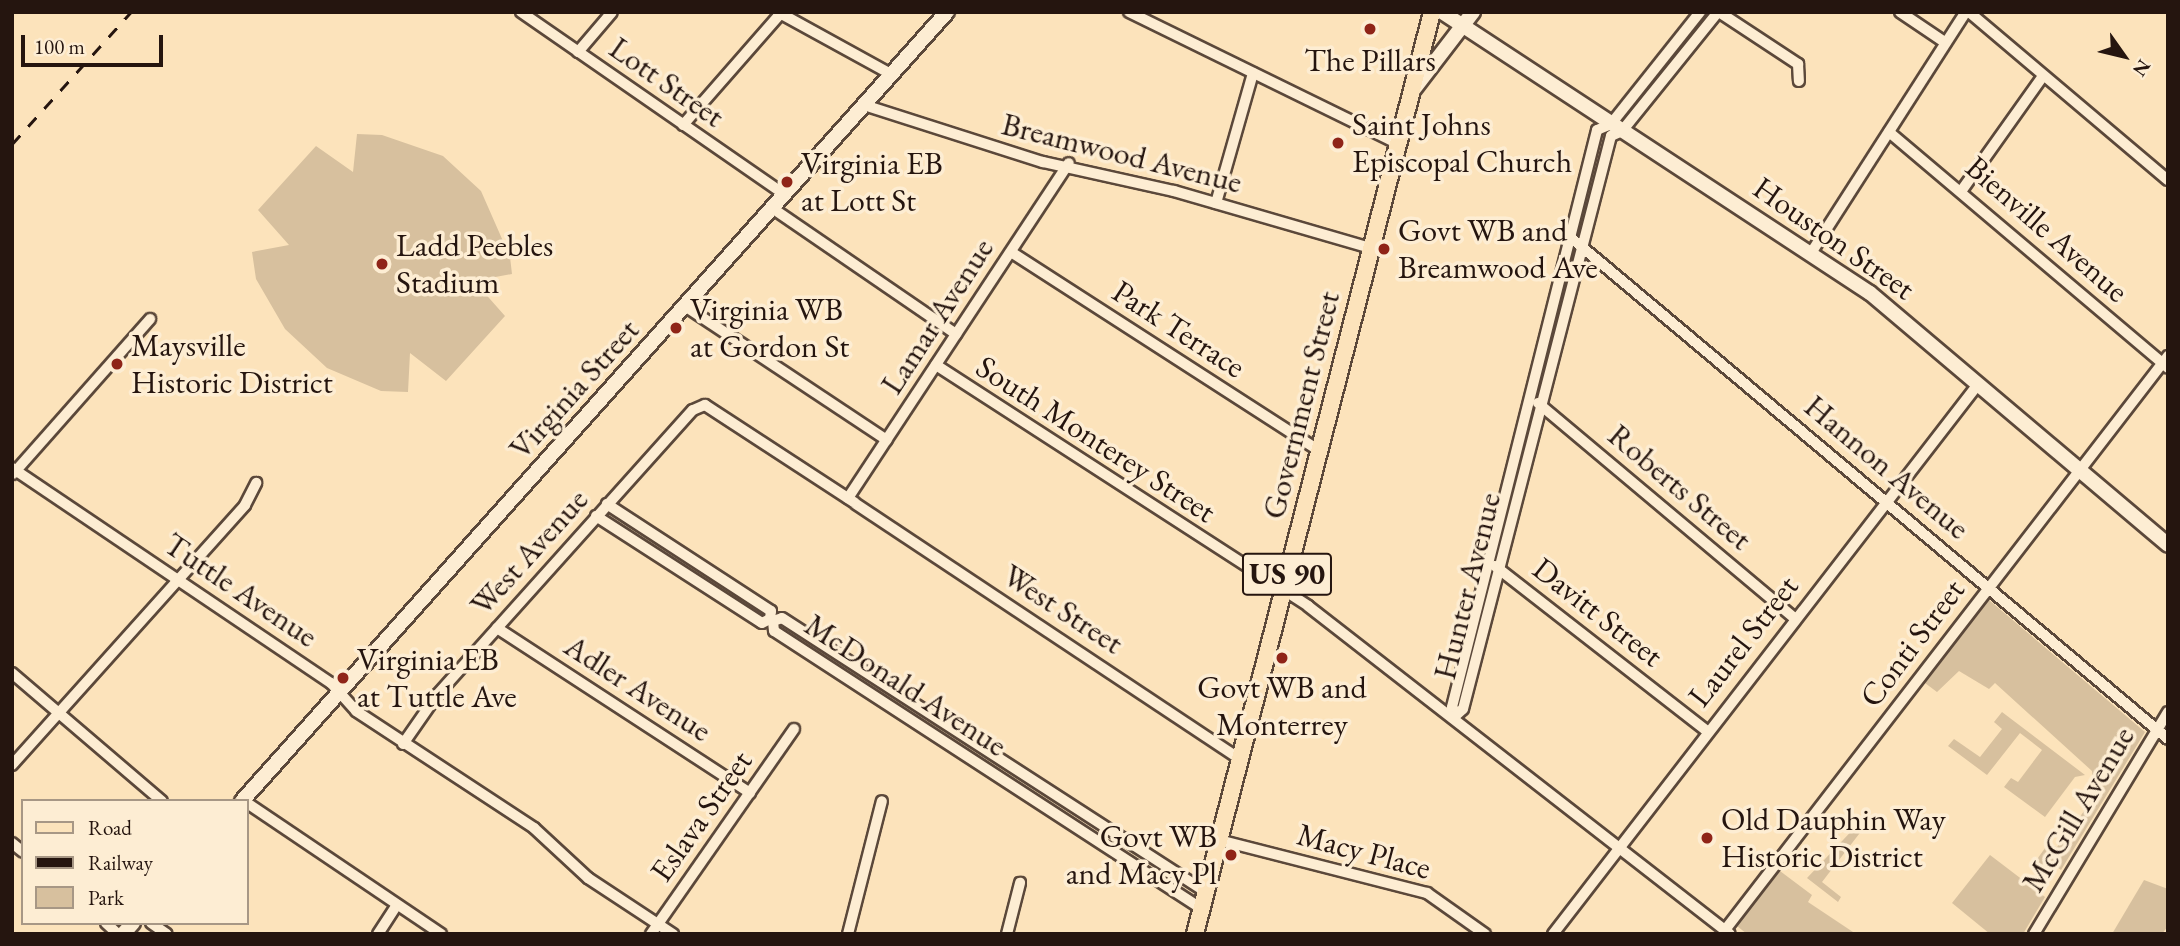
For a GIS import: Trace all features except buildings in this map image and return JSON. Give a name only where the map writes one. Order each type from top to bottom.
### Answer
[{"type":"main road","name":"Government Street","points":[[1195,934],[1396,143],[1432,12]]},
{"type":"street","name":"Lott Street","points":[[521,12],[785,194]]},
{"type":"street","points":[[578,52],[612,12]]},
{"type":"street","name":"Virginia Street","points":[[245,799],[947,12]]},
{"type":"street","points":[[1129,12],[1396,143]]},
{"type":"street","name":"Houston Street","points":[[1442,12],[1811,253],[1979,383],[2168,545]]},
{"type":"street","points":[[1411,93],[1474,12]]},
{"type":"street","name":"Hunter Avenue","points":[[1700,12],[1617,128],[1611,136],[1463,709],[1455,716],[1452,707],[1597,130],[1617,128],[1719,12]]},
{"type":"street","points":[[1719,12],[1798,64],[1799,81]]},
{"type":"street","points":[[1900,12],[1946,43]]},
{"type":"street","points":[[1811,253],[1968,12],[2168,180]]},
{"type":"street","points":[[683,125],[780,13],[891,74]]},
{"type":"street","points":[[1216,203],[1253,74]]},
{"type":"street","points":[[1962,190],[2043,76]]},
{"type":"street","name":"Breamwood Avenue","points":[[864,104],[1043,162],[1069,163],[1370,248]]},
{"type":"street","name":"Bienville Avenue","points":[[1889,132],[2166,362]]},
{"type":"street","name":"Lamar Avenue","points":[[853,501],[887,440],[1069,163]]},
{"type":"street","points":[[772,208],[956,334]]},
{"type":"street","name":"Hannon Avenue","points":[[1570,237],[1582,243],[2168,739]]},
{"type":"street","name":"Park Terrace","points":[[1011,252],[1318,450]]},
{"type":"street","points":[[685,306],[887,440]]},
{"type":"street","points":[[13,471],[150,319]]},
{"type":"street","name":"Conti Street","points":[[1728,932],[2078,467],[2166,362]]},
{"type":"street","name":"South Monterey Street","points":[[936,365],[1282,591],[1455,716],[1728,932]]},
{"type":"street","name":"Laurel Street","points":[[1553,934],[1885,499],[1979,383]]},
{"type":"street","name":"Roberts Street","points":[[1529,400],[1541,404],[1794,618]]},
{"type":"street","name":"West Street","points":[[705,405],[1240,759]]},
{"type":"street","name":"West Avenue","points":[[403,744],[497,628],[596,516],[705,405]]},
{"type":"street","name":"Tuttle Avenue","points":[[13,471],[179,580],[339,694],[403,744],[534,828],[588,878],[673,934]]},
{"type":"street","points":[[12,765],[245,505],[256,484]]},
{"type":"street","name":"McDonald Avenue","points":[[596,516],[762,624],[770,620],[771,611],[607,504]]},
{"type":"street","name":"Davitt Street","points":[[1487,563],[1499,568],[1707,731]]},
{"type":"street","name":"McDonald Avenue","points":[[1202,909],[774,631],[774,621],[782,618],[1206,892]]},
{"type":"street","name":"Adler Avenue","points":[[497,628],[750,793]]},
{"type":"street","points":[[12,673],[160,799]]},
{"type":"street","name":"McGill Avenue","points":[[2034,934],[2168,712]]},
{"type":"street","name":"Eslava Street","points":[[651,934],[794,729]]},
{"type":"street","points":[[848,934],[882,801]]},
{"type":"street","points":[[248,804],[441,934]]},
{"type":"street","name":"Macy Place","points":[[1219,840],[1427,893],[1479,932]]},
{"type":"street","points":[[1007,934],[1020,883]]},
{"type":"street","points":[[378,934],[397,905]]},
{"type":"green space","name":"Ladd Peebles Stadium","points":[[357,134],[382,135],[443,156],[481,191],[510,257],[512,274],[474,281],[505,316],[446,381],[410,353],[408,392],[381,391],[327,368],[285,329],[256,279],[252,252],[289,245],[258,210],[316,146],[353,172]]},
{"type":"green space","points":[[1989,600],[2145,732],[2061,870],[2047,860],[2039,868],[2035,862],[2048,844],[2057,847],[2094,798],[2092,771],[1995,683],[1989,689],[1959,671],[1937,692],[1925,683]]},
{"type":"green space","points":[[2002,712],[2085,775],[2075,777],[2045,817],[2004,787],[2011,778],[2018,782],[2042,750],[2020,733],[1987,775],[1948,746],[1954,739],[1980,757],[2002,729],[1994,722]]},
{"type":"green space","points":[[1861,821],[1866,825],[1822,882],[1841,897],[1838,902],[1807,878]]},
{"type":"green space","points":[[1990,855],[2045,897],[2023,934],[1990,934],[1952,903]]},
{"type":"green space","points":[[1780,871],[1812,895],[1808,902],[1856,934],[1747,934],[1737,926]]},
{"type":"green space","points":[[2144,880],[2168,889],[2168,926],[2162,934],[2112,934]]},
{"type":"railway","points":[[12,144],[131,12]]},
{"type":"place","name":"The Pillars","points":[[1370,29]]},
{"type":"place","name":"Saint Johns Episcopal Church","points":[[1338,143]]},
{"type":"place","name":"Virginia EB at Lott St","points":[[787,182]]},
{"type":"place","name":"Govt WB and Breamwood Ave","points":[[1384,249]]},
{"type":"place","name":"Ladd Peebles Stadium","points":[[382,264]]},
{"type":"place","name":"Virginia WB at Gordon St","points":[[676,328]]},
{"type":"place","name":"Maysville Historic District","points":[[117,364]]},
{"type":"place","name":"Govt WB and Monterrey","points":[[1282,658]]},
{"type":"place","name":"Virginia EB at Tuttle Ave","points":[[343,678]]},
{"type":"place","name":"Old Dauphin Way Historic District","points":[[1707,838]]},
{"type":"place","name":"Govt WB and Macy Pl","points":[[1231,855]]}]
